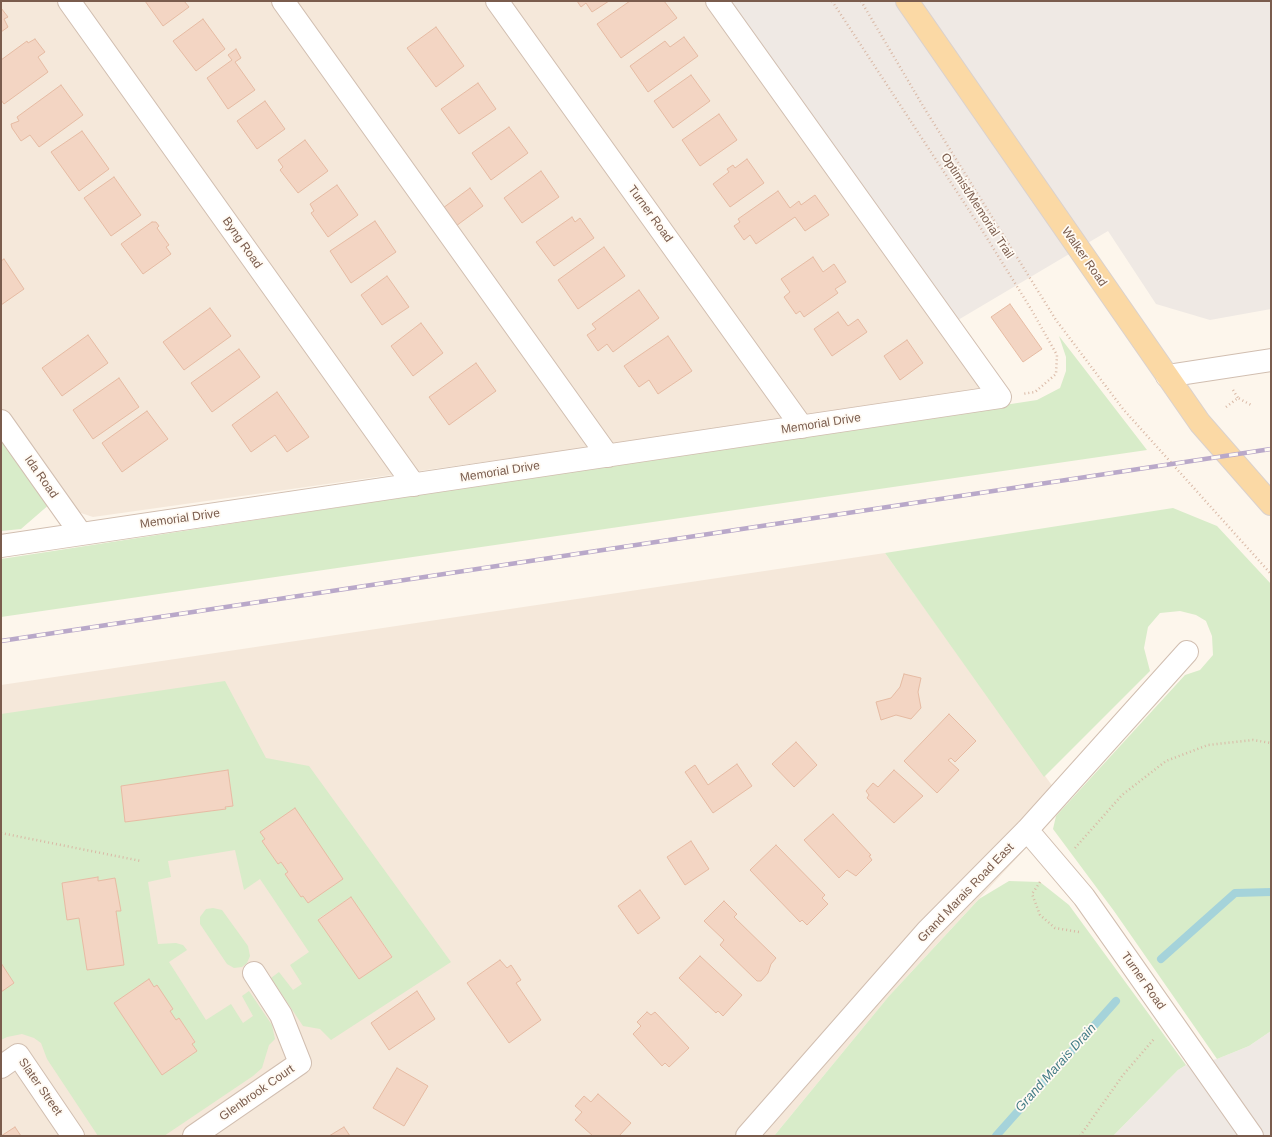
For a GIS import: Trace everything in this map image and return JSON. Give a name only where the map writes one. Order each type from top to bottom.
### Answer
[{"type":"main road","name":"Walker Road","points":[[908,1],[1200,423],[1271,504]]},
{"type":"street","name":"Byng Road","points":[[70,1],[414,485]]},
{"type":"street","points":[[283,1],[608,456]]},
{"type":"street","name":"Turner Road","points":[[497,1],[802,427]]},
{"type":"street","points":[[717,1],[1000,397]]},
{"type":"street","points":[[1167,376],[1271,360]]},
{"type":"street","name":"Memorial Drive","points":[[1,546],[1000,397]]},
{"type":"street","name":"Ida Road","points":[[1,421],[81,534]]},
{"type":"street","name":"Grand Marais Road East","points":[[747,1136],[927,931],[1027,830],[1186,652]]},
{"type":"street","name":"Turner Road","points":[[1027,830],[1084,897],[1252,1136]]},
{"type":"street","name":"Glenbrook Court","points":[[194,1136],[300,1063],[281,1015],[254,973]]},
{"type":"street","name":"Slater Street","points":[[1,1067],[18,1055],[73,1136]]},
{"type":"path","name":"Optimist/Memorial Trail","points":[[832,1],[982,230],[1031,309],[1057,355],[1056,374],[1035,392],[1000,397]]},
{"type":"path","points":[[861,1],[923,106],[1056,320],[1123,409],[1271,574]]},
{"type":"path","points":[[1226,406],[1238,398],[1253,406]]},
{"type":"path","points":[[1070,854],[1122,795],[1166,761],[1208,745],[1253,740],[1271,743]]},
{"type":"path","points":[[1,833],[141,861]]},
{"type":"path","points":[[1040,882],[1032,894],[1040,915],[1055,928],[1079,932],[1083,938]]},
{"type":"path","points":[[1080,1136],[1123,1075],[1154,1039],[1149,1033]]},
{"type":"shaded area","points":[[1,1],[729,1],[958,320],[980,392],[93,517],[51,503],[1,435]]},
{"type":"shaded area","points":[[729,1],[1271,1],[1271,309],[1210,320],[1156,304],[1108,231],[958,320]]},
{"type":"shaded area","points":[[885,553],[1066,805],[889,996],[774,1136],[1,1136],[1,685]]},
{"type":"shaded area","points":[[1271,1031],[1271,1136],[1113,1136],[1178,1070],[1186,1065],[1217,1059],[1249,1046]]},
{"type":"green space","points":[[1059,336],[1147,450],[1,617],[1,559],[1037,400],[1060,388],[1066,371],[1066,357]]},
{"type":"green space","points":[[1,435],[51,503],[21,529],[1,531]]},
{"type":"green space","points":[[1173,508],[1217,526],[1271,584],[1271,1031],[1249,1046],[1217,1059],[1114,911],[1053,829],[1056,816],[1185,675],[1200,670],[1213,655],[1212,636],[1206,621],[1196,615],[1180,611],[1160,613],[1148,627],[1144,648],[1150,671],[1044,777],[885,553]]},
{"type":"green space","points":[[225,681],[266,758],[309,766],[451,962],[331,1040],[320,1029],[303,1026],[271,978],[279,972],[293,990],[302,984],[290,965],[309,952],[260,879],[244,890],[235,850],[168,861],[171,877],[148,882],[158,944],[176,943],[183,945],[187,950],[169,962],[206,1020],[231,1004],[243,1023],[253,1016],[242,996],[249,991],[272,1025],[275,1039],[269,1045],[262,1068],[253,1076],[164,1136],[98,1136],[47,1059],[41,1043],[34,1038],[22,1034],[7,1037],[1,1040],[1,992],[14,983],[1,963],[1,714]],"holes":[[[228,770],[233,806],[225,807],[225,809],[125,822],[121,786]],[[295,809],[343,879],[308,903],[303,896],[301,897],[285,874],[288,872],[281,862],[278,864],[263,841],[265,839],[260,832]],[[97,877],[98,881],[115,878],[120,910],[116,911],[124,964],[87,970],[79,918],[67,919],[62,883]],[[351,897],[392,956],[359,979],[318,919]],[[149,979],[176,1020],[179,1018],[195,1041],[192,1044],[197,1051],[162,1075],[114,1003]]]},
{"type":"green space","points":[[1009,881],[1040,882],[1069,905],[1186,1065],[1178,1070],[1113,1136],[774,1136],[889,996],[979,899]]},
{"type":"green space","points":[[213,908],[222,910],[248,946],[250,956],[247,963],[242,967],[234,968],[227,964],[200,924],[200,917],[206,909]]},
{"type":"building","points":[[145,1],[184,1],[189,7],[163,26]]},
{"type":"building","points":[[577,1],[609,1],[592,12],[586,3],[581,7]]},
{"type":"building","points":[[630,1],[664,1],[677,18],[621,58],[597,24]]},
{"type":"building","points":[[1,8],[8,17],[4,19],[8,27],[1,32]]},
{"type":"building","points":[[203,19],[225,49],[196,71],[173,41]]},
{"type":"building","points":[[436,27],[464,66],[436,87],[407,48]]},
{"type":"building","points":[[684,37],[698,56],[648,92],[630,66],[665,41],[670,47]]},
{"type":"building","points":[[35,39],[45,52],[38,57],[48,72],[4,104],[1,100],[1,60],[27,41],[28,43]]},
{"type":"building","points":[[236,49],[241,58],[235,62],[255,90],[228,109],[207,78],[232,60],[228,55]]},
{"type":"building","points":[[691,75],[710,101],[673,128],[654,101]]},
{"type":"building","points":[[478,83],[496,109],[459,134],[441,109]]},
{"type":"building","points":[[61,85],[83,115],[39,147],[30,135],[21,141],[11,124],[19,121],[17,117]]},
{"type":"building","points":[[265,101],[285,129],[257,149],[237,121]]},
{"type":"building","points":[[719,114],[737,140],[700,166],[682,140]]},
{"type":"building","points":[[509,127],[528,153],[491,180],[472,153]]},
{"type":"building","points":[[82,131],[109,169],[79,191],[51,152]]},
{"type":"building","points":[[305,140],[328,171],[298,193],[280,170],[283,167],[278,160]]},
{"type":"building","points":[[747,159],[764,183],[730,207],[713,184],[729,172],[727,169],[733,165],[735,168]]},
{"type":"building","points":[[541,171],[559,197],[522,223],[504,198]]},
{"type":"building","points":[[114,177],[141,215],[111,236],[84,198]]},
{"type":"building","points":[[337,185],[358,215],[328,237],[311,213],[314,211],[310,204]]},
{"type":"building","points":[[470,188],[483,206],[456,226],[443,208]]},
{"type":"building","points":[[778,191],[790,208],[799,201],[801,205],[815,195],[829,215],[805,231],[795,217],[756,244],[750,235],[744,240],[734,226],[740,222],[738,219]]},
{"type":"building","points":[[572,217],[575,222],[580,218],[594,238],[554,266],[536,242]]},
{"type":"building","points":[[375,221],[396,252],[351,283],[330,251]]},
{"type":"building","points":[[152,222],[156,222],[159,226],[157,228],[169,245],[166,247],[171,254],[143,274],[121,244]]},
{"type":"building","points":[[604,247],[625,276],[578,309],[558,280]]},
{"type":"building","points":[[813,257],[823,272],[834,264],[846,282],[835,289],[838,293],[804,317],[800,311],[796,314],[784,297],[790,292],[781,279]]},
{"type":"building","points":[[4,259],[24,289],[1,305],[1,261]]},
{"type":"building","points":[[387,276],[409,307],[382,325],[361,295]]},
{"type":"building","points":[[639,290],[659,318],[613,352],[607,344],[598,351],[587,335],[596,329],[592,324]]},
{"type":"building","points":[[1010,304],[1042,349],[1023,362],[991,317]]},
{"type":"building","points":[[210,308],[231,336],[184,370],[163,342]]},
{"type":"building","points":[[838,312],[848,326],[858,319],[867,332],[832,356],[814,329]]},
{"type":"building","points":[[421,323],[443,353],[413,376],[391,346]]},
{"type":"building","points":[[88,335],[108,363],[62,396],[42,368]]},
{"type":"building","points":[[668,336],[692,371],[658,394],[649,380],[639,387],[624,366]]},
{"type":"building","points":[[907,340],[923,363],[900,380],[884,356]]},
{"type":"building","points":[[239,349],[260,377],[212,412],[191,383]]},
{"type":"building","points":[[476,363],[496,391],[449,425],[429,397]]},
{"type":"building","points":[[119,378],[139,407],[93,439],[73,410]]},
{"type":"building","points":[[277,392],[309,437],[287,452],[275,435],[251,452],[232,425]]},
{"type":"building","points":[[147,411],[168,439],[122,472],[102,443]]},
{"type":"building","points":[[904,674],[921,678],[918,692],[921,708],[911,719],[896,715],[881,720],[876,702],[891,698],[900,687]]},
{"type":"building","points":[[949,714],[976,741],[955,762],[951,758],[948,760],[959,770],[937,793],[904,761]]},
{"type":"building","points":[[796,742],[817,765],[794,787],[772,764]]},
{"type":"building","points":[[737,764],[752,786],[713,813],[685,772],[695,765],[708,785]]},
{"type":"building","points":[[228,770],[233,806],[225,807],[226,809],[125,822],[121,786]]},
{"type":"building","points":[[894,770],[923,796],[894,823],[867,798],[869,795],[866,791],[873,783],[878,787]]},
{"type":"building","points":[[295,808],[343,879],[308,903],[303,896],[301,897],[285,874],[288,872],[281,862],[278,864],[262,841],[265,839],[260,832]]},
{"type":"building","points":[[833,814],[871,855],[869,856],[872,860],[856,876],[847,870],[839,878],[804,840]]},
{"type":"building","points":[[691,841],[709,869],[685,885],[667,857]]},
{"type":"building","points":[[776,845],[825,895],[822,898],[828,904],[807,925],[802,920],[800,922],[750,870]]},
{"type":"building","points":[[98,877],[98,881],[115,878],[121,911],[116,911],[124,965],[87,970],[79,918],[67,920],[62,883]]},
{"type":"building","points":[[640,890],[660,918],[638,934],[618,906]]},
{"type":"building","points":[[351,897],[392,957],[359,979],[318,920]]},
{"type":"building","points":[[724,901],[737,914],[734,917],[776,958],[771,964],[768,973],[761,981],[757,981],[720,945],[724,940],[704,921]]},
{"type":"building","points":[[700,956],[742,995],[723,1016],[718,1011],[716,1013],[679,978]]},
{"type":"building","points":[[500,960],[507,968],[511,965],[521,980],[516,983],[541,1020],[509,1043],[467,983]]},
{"type":"building","points":[[1,963],[14,983],[1,992]]},
{"type":"building","points":[[149,979],[154,987],[157,985],[173,1009],[170,1011],[176,1020],[179,1018],[195,1042],[192,1044],[197,1051],[162,1075],[114,1003]]},
{"type":"building","points":[[417,991],[435,1019],[389,1050],[371,1023]]},
{"type":"building","points":[[647,1012],[651,1015],[655,1012],[689,1048],[669,1067],[665,1063],[662,1066],[633,1034],[641,1026],[637,1022]]},
{"type":"building","points":[[397,1068],[428,1086],[404,1126],[373,1108]]},
{"type":"building","points":[[598,1094],[631,1123],[619,1136],[593,1136],[575,1120],[582,1112],[575,1106],[584,1096],[591,1102]]},
{"type":"building","points":[[15,1127],[21,1136],[1,1136]]},
{"type":"building","points":[[344,1127],[350,1136],[329,1136]]},
{"type":"waterway","name":"Grand Marais Drain","points":[[1161,959],[1235,893],[1271,892]]},
{"type":"waterway","name":"Grand Marais Drain","points":[[996,1136],[1116,1001]]},
{"type":"railway","points":[[1,641],[1271,449]]}]
